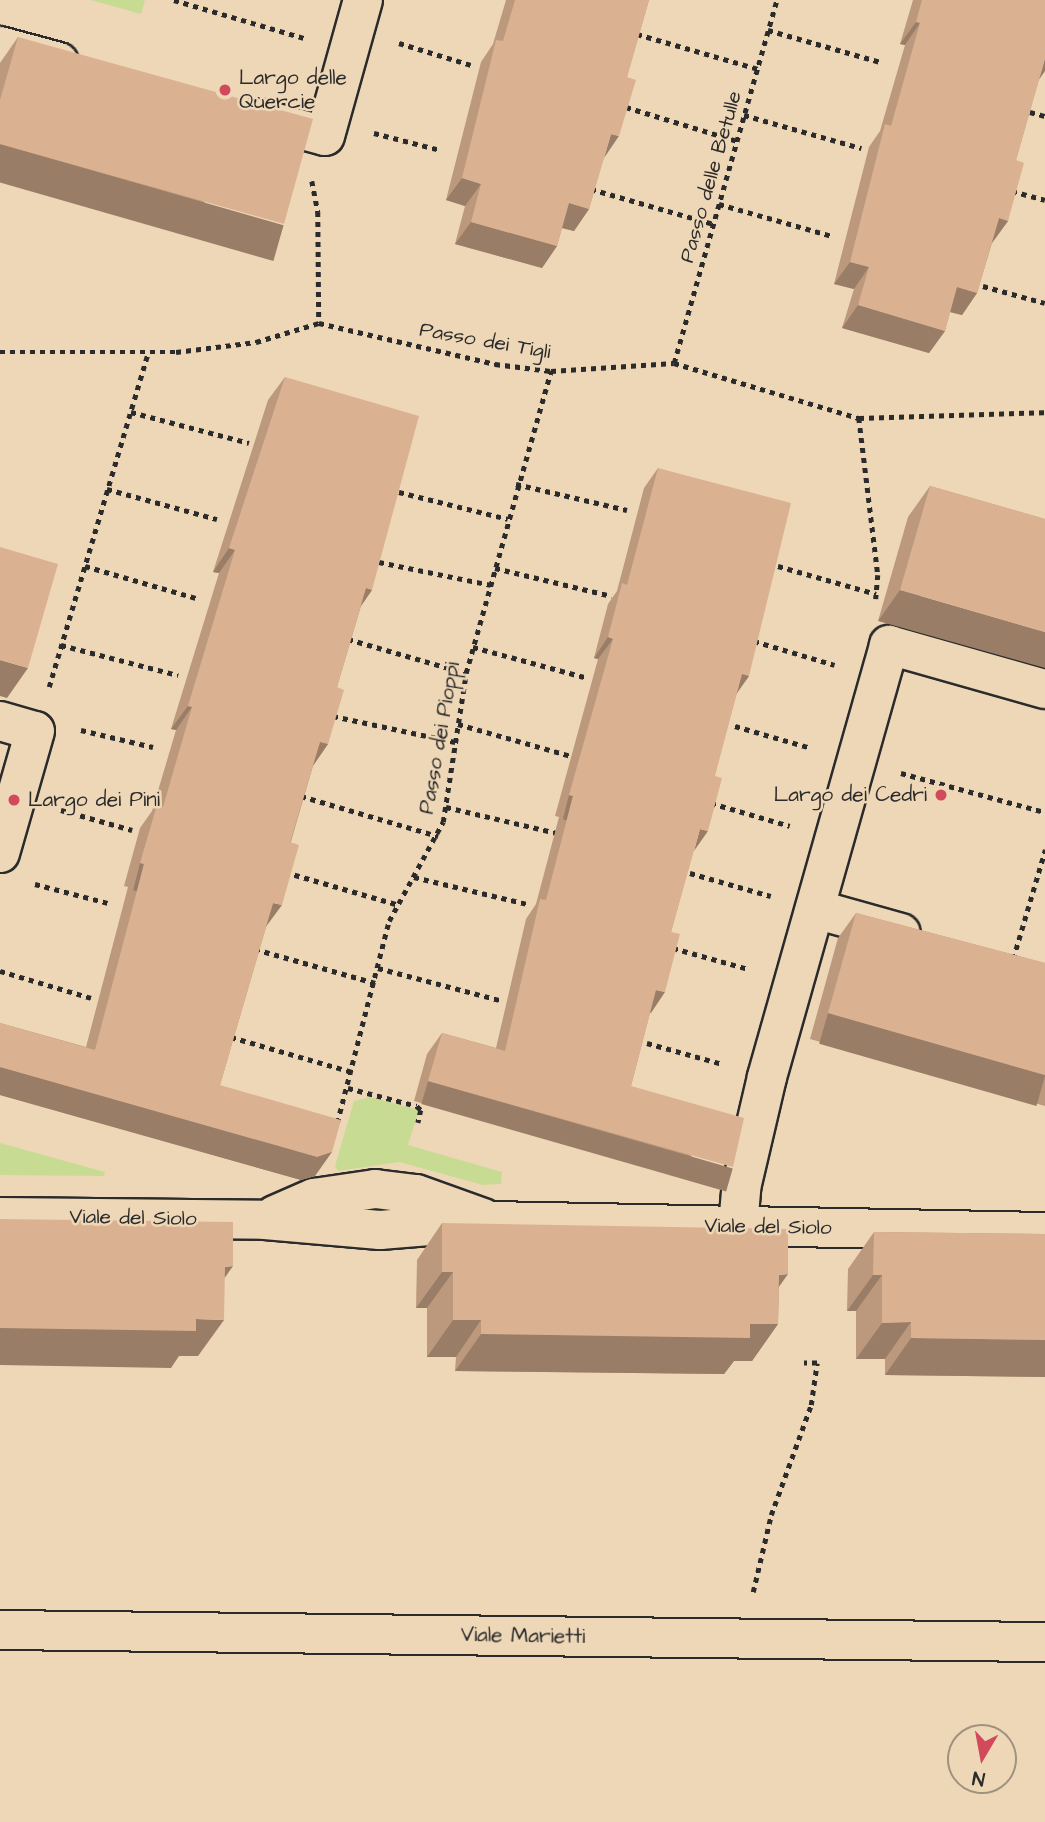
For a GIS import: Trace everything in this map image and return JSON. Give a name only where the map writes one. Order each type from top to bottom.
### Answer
[{"type":"street","points":[[221,107],[327,128],[355,28]]},
{"type":"street","points":[[0,46],[91,71]]},
{"type":"street","points":[[738,1226],[740,1193],[767,1077],[884,662],[1045,689]]},
{"type":"street","points":[[11,867],[25,724]]},
{"type":"street","points":[[816,909],[933,942]]},
{"type":"street","name":"Viale del Siolo","points":[[0,1217],[265,1220],[314,1198],[375,1189],[416,1194],[491,1221],[1045,1232]]},
{"type":"street","name":"Viale Marietti","points":[[0,1630],[1045,1642]]},
{"type":"path","points":[[174,0],[355,28],[471,65]]},
{"type":"path","name":"Passo delle Betulle","points":[[674,363],[777,0]]},
{"type":"path","points":[[768,30],[880,62]]},
{"type":"path","points":[[637,34],[758,69]]},
{"type":"path","points":[[626,107],[737,141]]},
{"type":"path","points":[[1030,112],[1045,116]]},
{"type":"path","points":[[744,115],[861,148]]},
{"type":"path","points":[[319,323],[318,212],[312,176],[327,128],[440,150]]},
{"type":"path","points":[[591,188],[714,224]]},
{"type":"path","points":[[1012,191],[1045,200]]},
{"type":"path","points":[[719,204],[832,236]]},
{"type":"path","points":[[983,286],[1045,303]]},
{"type":"path","name":"Passo dei Tigli","points":[[0,352],[148,352],[256,341],[319,323],[495,364],[551,371],[674,363],[859,418],[1045,412]]},
{"type":"path","points":[[148,352],[61,645],[25,724],[153,747]]},
{"type":"path","name":"Passo dei Pioppi","points":[[334,1135],[375,983],[383,940],[399,905],[438,836],[446,807],[466,673],[516,484],[551,371]]},
{"type":"path","points":[[131,412],[249,443]]},
{"type":"path","points":[[754,641],[884,662],[875,625],[876,594],[859,418]]},
{"type":"path","points":[[516,484],[627,510]]},
{"type":"path","points":[[107,489],[217,519]]},
{"type":"path","points":[[399,492],[508,519]]},
{"type":"path","points":[[379,562],[491,585]]},
{"type":"path","points":[[778,565],[876,594]]},
{"type":"path","points":[[85,566],[196,598]]},
{"type":"path","points":[[495,568],[612,596]]},
{"type":"path","points":[[348,639],[466,673]]},
{"type":"path","points":[[61,645],[178,675]]},
{"type":"path","points":[[473,646],[588,678]]},
{"type":"path","points":[[333,716],[455,742]]},
{"type":"path","points":[[458,724],[571,756]]},
{"type":"path","points":[[735,726],[1045,812]]},
{"type":"path","points":[[301,796],[438,836]]},
{"type":"path","points":[[16,797],[132,830]]},
{"type":"path","points":[[710,803],[835,839]]},
{"type":"path","points":[[446,807],[558,834]]},
{"type":"path","points":[[1012,964],[1045,850]]},
{"type":"path","points":[[11,867],[108,903]]},
{"type":"path","points":[[285,872],[399,905]]},
{"type":"path","points":[[690,873],[816,909]]},
{"type":"path","points":[[414,877],[527,904]]},
{"type":"path","points":[[671,947],[793,982]]},
{"type":"path","points":[[255,948],[375,983]]},
{"type":"path","points":[[378,968],[503,1001]]},
{"type":"path","points":[[0,971],[91,998]]},
{"type":"path","points":[[231,1037],[352,1072]]},
{"type":"path","points":[[647,1043],[767,1077]]},
{"type":"path","points":[[348,1088],[417,1106],[421,1110],[418,1123]]},
{"type":"path","points":[[747,1638],[771,1516],[811,1405],[817,1363],[804,1363]]},
{"type":"green space","points":[[91,0],[145,0],[141,14]]},
{"type":"green space","points":[[370,1097],[419,1110],[408,1145],[502,1172],[501,1184],[483,1185],[399,1162],[338,1171],[335,1166],[354,1101]]},
{"type":"green space","points":[[0,1143],[105,1172],[104,1176],[0,1175]]},
{"type":"building","points":[[515,0],[649,0],[627,77],[636,80],[619,136],[611,134],[589,209],[569,203],[557,246],[471,222],[481,184],[462,178],[496,40],[503,41]]},
{"type":"building","points":[[922,0],[1045,0],[1045,59],[1016,160],[1024,163],[1008,221],[999,218],[977,293],[957,287],[945,331],[858,305],[869,267],[850,262],[885,124],[891,126],[920,23],[916,22]]},
{"type":"building","points":[[18,37],[313,119],[284,224],[0,144],[0,100]]},
{"type":"building","points":[[285,377],[419,416],[372,590],[366,588],[337,687],[344,690],[328,744],[320,742],[290,842],[299,845],[282,905],[273,903],[220,1085],[341,1120],[332,1152],[317,1157],[0,1067],[0,1023],[95,1050],[144,864],[140,863],[157,805],[163,807],[192,707],[188,706],[235,550],[229,548]]},
{"type":"building","points":[[658,468],[791,503],[749,676],[742,674],[715,776],[722,778],[708,831],[700,829],[671,932],[680,934],[665,992],[656,990],[631,1086],[744,1118],[733,1167],[428,1081],[442,1033],[505,1051],[540,899],[546,900],[573,796],[569,795],[613,639],[608,637],[622,583],[627,585]]},
{"type":"building","points":[[930,486],[1045,519],[1045,632],[900,590]]},
{"type":"building","points":[[0,547],[58,564],[28,668],[0,660]]},
{"type":"building","points":[[856,913],[1045,963],[1045,1075],[828,1013]]},
{"type":"building","points":[[0,1219],[233,1222],[233,1266],[225,1267],[224,1320],[196,1319],[196,1331],[0,1328]]},
{"type":"building","points":[[442,1223],[788,1229],[788,1274],[779,1275],[778,1324],[750,1324],[750,1338],[481,1334],[481,1320],[453,1320],[453,1272],[442,1272]]},
{"type":"building","points":[[874,1232],[1045,1234],[1045,1340],[911,1338],[911,1322],[882,1323],[882,1275],[873,1275]]},
{"type":"place","name":"Largo delle Quercie","points":[[225,90]]},
{"type":"place","name":"Largo dei Cedri","points":[[941,795]]},
{"type":"place","name":"Largo dei Pini","points":[[14,800]]}]
